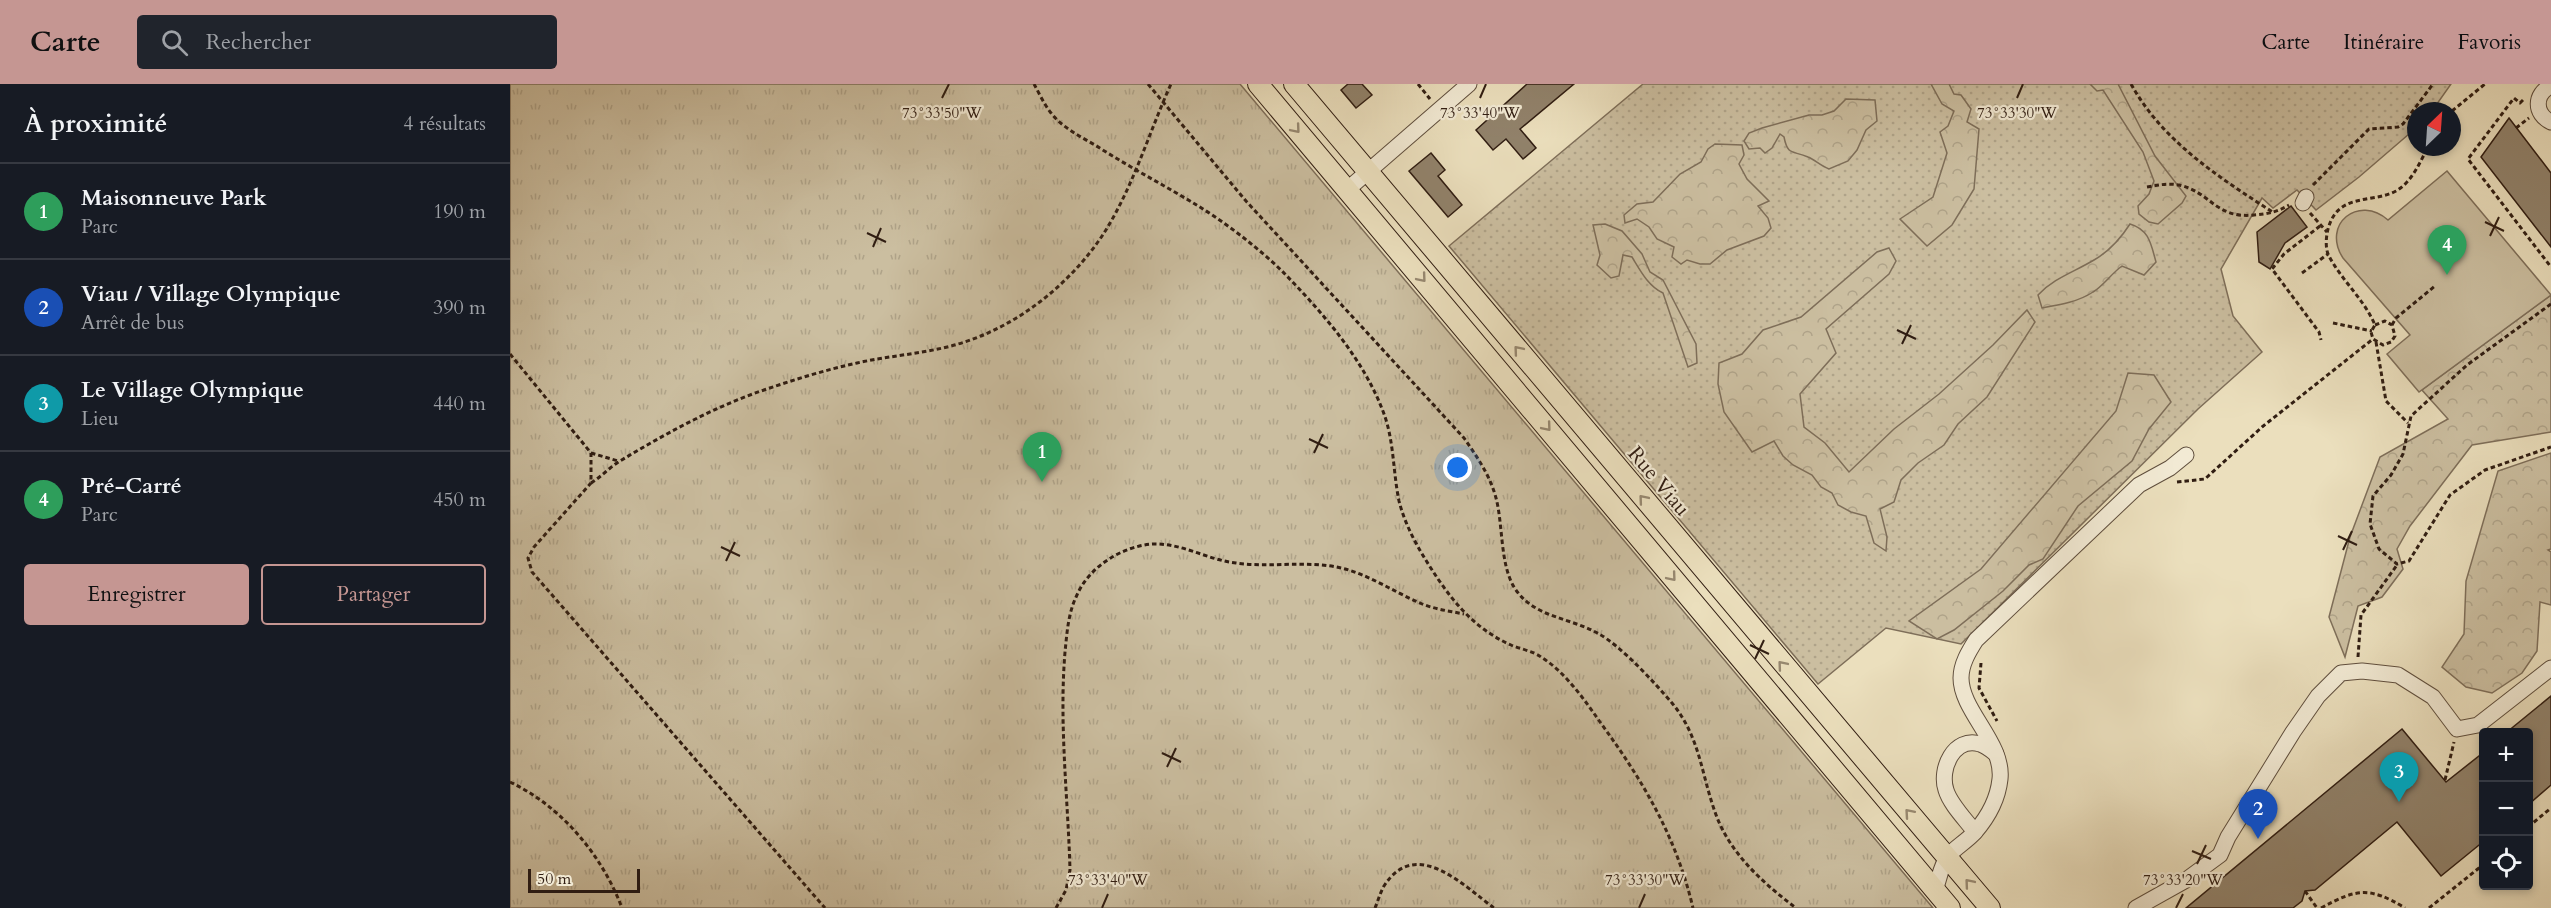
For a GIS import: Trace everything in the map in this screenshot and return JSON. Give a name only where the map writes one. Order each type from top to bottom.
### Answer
[{"type":"main road","points":[[1258,84],[1950,908]]},
{"type":"main road","name":"Rue Viau","points":[[1294,84],[1990,908]]},
{"type":"street","points":[[1348,189],[1469,84]]},
{"type":"street","points":[[2551,86],[2541,93],[2538,105],[2542,117],[2551,122]]},
{"type":"street","points":[[1935,890],[1947,858],[1975,832],[1990,812],[2001,777],[1996,754],[1968,700],[1961,679],[1963,666],[1976,640],[2139,485],[2170,468],[2186,455]]},
{"type":"street","points":[[2136,908],[2186,880],[2220,855],[2234,827],[2318,696],[2341,673],[2360,671],[2398,675],[2433,697],[2457,729],[2478,725],[2551,668]]},
{"type":"street","points":[[1975,832],[1946,793],[1943,778],[1945,766],[1951,754],[1959,747],[1969,744],[1980,744],[1996,754]]},
{"type":"path","points":[[1034,84],[1050,112],[1062,124],[1134,170],[1191,202],[1237,234],[1279,269],[1324,315],[1354,357],[1384,414],[1400,502],[1407,525],[1438,579],[1465,614],[1509,645],[1540,656],[1561,674],[1593,712],[1635,769],[1672,839],[1685,874],[1693,908]]},
{"type":"path","points":[[1148,84],[1246,201],[1464,438],[1483,466],[1496,496],[1507,567],[1512,584],[1521,598],[1534,608],[1601,634],[1673,704],[1698,746],[1715,814],[1737,854],[1769,888],[1796,908]]},
{"type":"path","points":[[825,908],[532,572],[528,558],[534,547],[591,483],[620,461],[696,418],[762,390],[858,363],[949,346],[982,336],[1010,322],[1041,301],[1089,254],[1113,217],[1171,84]]},
{"type":"path","points":[[1418,84],[1438,110]]},
{"type":"path","points":[[2131,84],[2152,116],[2195,159],[2274,213]]},
{"type":"path","points":[[2304,200],[2317,180],[2369,129],[2398,127],[2403,124],[2433,84]]},
{"type":"path","points":[[2461,104],[2485,84]]},
{"type":"path","points":[[2529,107],[2523,99],[2520,103],[2514,98],[2468,159],[2551,267]]},
{"type":"path","points":[[2408,423],[2386,401],[2370,312],[2328,254],[2327,232],[2337,212],[2347,204],[2360,199],[2389,194],[2403,186],[2423,156]]},
{"type":"path","points":[[2147,187],[2168,183],[2181,185],[2230,215],[2240,216],[2274,213],[2300,198],[2304,200],[2320,226],[2327,232]]},
{"type":"path","points":[[2320,226],[2284,254],[2272,269],[2319,332],[2321,340]]},
{"type":"path","points":[[2302,273],[2328,254]]},
{"type":"path","points":[[2375,341],[2384,345],[2391,342],[2395,336],[2392,325],[2396,318],[2435,286]]},
{"type":"path","points":[[2397,564],[2379,549],[2370,524],[2373,496],[2391,475],[2403,454],[2411,416],[2467,365],[2551,304]]},
{"type":"path","points":[[2374,325],[2385,321],[2392,325]]},
{"type":"path","points":[[2333,323],[2372,331]]},
{"type":"path","points":[[2205,479],[2262,427],[2375,341]]},
{"type":"path","points":[[510,354],[591,453],[620,461]]},
{"type":"path","points":[[2360,671],[2357,648],[2361,615],[2397,564],[2409,561],[2450,495],[2485,470],[2551,447]]},
{"type":"path","points":[[591,453],[591,483]]},
{"type":"path","points":[[1056,908],[1066,890],[1070,870],[1062,684],[1070,612],[1076,595],[1093,570],[1105,561],[1140,546],[1153,544],[1185,548],[1217,560],[1234,563],[1314,564],[1342,568],[1422,604],[1465,614]]},
{"type":"path","points":[[1985,656],[1979,673],[1979,688],[2001,728]]},
{"type":"path","points":[[2445,780],[2457,729]]},
{"type":"path","points":[[510,782],[527,790],[547,804],[584,842],[605,872],[622,908]]},
{"type":"path","points":[[2533,824],[2551,808]]},
{"type":"path","points":[[1375,908],[1383,887],[1393,875],[1419,864],[1440,868],[1494,908]]},
{"type":"path","points":[[2429,908],[2479,868]]},
{"type":"path","points":[[2305,891],[2319,908],[2349,893],[2378,894],[2405,908]]},
{"type":"green space","points":[[510,84],[1240,84],[1933,908],[510,908]]},
{"type":"green space","points":[[1643,84],[2451,84],[2438,102],[2407,102],[2407,136],[2316,210],[2297,190],[2273,208],[2262,198],[2221,269],[2233,316],[2262,352],[2198,409],[1961,644],[1886,628],[1818,684],[1449,246]]},
{"type":"green space","points":[[1931,84],[1949,84],[1954,94],[1961,95],[1971,109],[1967,122],[1979,129],[1974,189],[1952,225],[1927,246],[1900,219],[1933,197],[1947,153],[1940,132],[1948,126],[1954,111],[1942,104]]},
{"type":"green space","points":[[2090,84],[2118,84],[2155,156],[2186,196],[2182,203],[2158,224],[2149,222],[2139,214],[2138,206],[2149,194],[2154,181],[2143,152],[2103,90],[2097,91]]},
{"type":"green space","points":[[1846,99],[1875,100],[1877,121],[1866,130],[1857,150],[1848,161],[1829,169],[1808,157],[1789,150],[1784,137],[1780,134],[1772,148],[1765,153],[1760,148],[1749,149],[1744,141],[1749,133],[1762,128],[1809,115],[1822,115],[1834,111]]},
{"type":"green space","points":[[1715,144],[1742,145],[1744,155],[1739,164],[1747,179],[1769,201],[1758,206],[1768,218],[1771,228],[1764,236],[1727,250],[1710,264],[1687,260],[1681,264],[1672,257],[1674,247],[1657,239],[1649,227],[1637,219],[1625,223],[1624,215],[1637,204],[1653,202],[1680,174],[1701,162],[1708,149]]},
{"type":"green space","points":[[2447,171],[2551,295],[2419,392],[2387,354],[2410,335],[2343,258],[2337,246],[2337,234],[2346,216],[2355,212],[2366,210],[2377,213],[2388,220]]},
{"type":"green space","points":[[1605,224],[1622,231],[1642,254],[1650,272],[1663,280],[1696,344],[1697,363],[1688,367],[1663,293],[1649,282],[1632,257],[1623,255],[1619,276],[1611,278],[1597,265],[1600,255],[1593,225]]},
{"type":"green space","points":[[2130,224],[2146,234],[2153,250],[2156,262],[2144,275],[2122,266],[2093,292],[2068,303],[2042,308],[2038,295],[2044,289],[2104,253]]},
{"type":"green space","points":[[1889,248],[1896,261],[1889,274],[1826,329],[1836,353],[1800,394],[1804,427],[1825,443],[1849,472],[1894,429],[1939,394],[1993,345],[2027,310],[2035,322],[1987,397],[1958,424],[1944,445],[1918,463],[1901,480],[1894,502],[1880,509],[1887,537],[1886,551],[1874,543],[1866,516],[1838,505],[1832,493],[1821,487],[1812,475],[1793,465],[1783,456],[1774,441],[1752,452],[1724,412],[1718,384],[1719,363],[1742,354],[1763,330],[1801,317],[1877,252]]},
{"type":"green space","points":[[2551,295],[2551,432],[2472,445],[2410,526],[2397,549],[2403,569],[2382,597],[2358,606],[2345,657],[2329,617],[2350,537],[2380,457],[2448,419],[2422,390]]},
{"type":"green space","points":[[2128,373],[2154,375],[2171,402],[2149,429],[2132,461],[2078,506],[2043,559],[2029,565],[2003,591],[1954,630],[1937,639],[1909,621],[1981,569],[2116,411]]},
{"type":"green space","points":[[2551,453],[2551,549],[2548,550],[2551,552],[2551,605],[2540,602],[2537,651],[2522,673],[2492,693],[2466,687],[2442,667],[2464,634],[2466,581],[2498,471]]},
{"type":"building","points":[[1348,84],[1362,84],[1372,95],[1356,108],[1341,90]]},
{"type":"building","points":[[1527,84],[1574,84],[1520,129],[1536,148],[1523,159],[1506,139],[1493,150],[1476,130]]},
{"type":"building","points":[[2509,118],[2551,173],[2551,247],[2481,157]]},
{"type":"building","points":[[1431,153],[1445,170],[1438,176],[1462,205],[1448,217],[1409,171]]},
{"type":"building","points":[[2291,206],[2307,227],[2285,243],[2270,269],[2259,262],[2257,232]]},
{"type":"building","points":[[2551,696],[2551,785],[2533,801],[2533,728],[2512,728]]},
{"type":"building","points":[[2402,729],[2446,782],[2479,756],[2479,845],[2441,876],[2397,822],[2315,890],[2305,891],[2302,901],[2293,908],[2186,908]]},
{"type":"place","name":"Pré-Carré","points":[[2447,275]]},
{"type":"place","name":"Maisonneuve Park","points":[[1042,482]]},
{"type":"place","name":"Le Village Olympique","points":[[2399,802]]},
{"type":"place","name":"Viau / Village Olympique","points":[[2258,839]]}]
